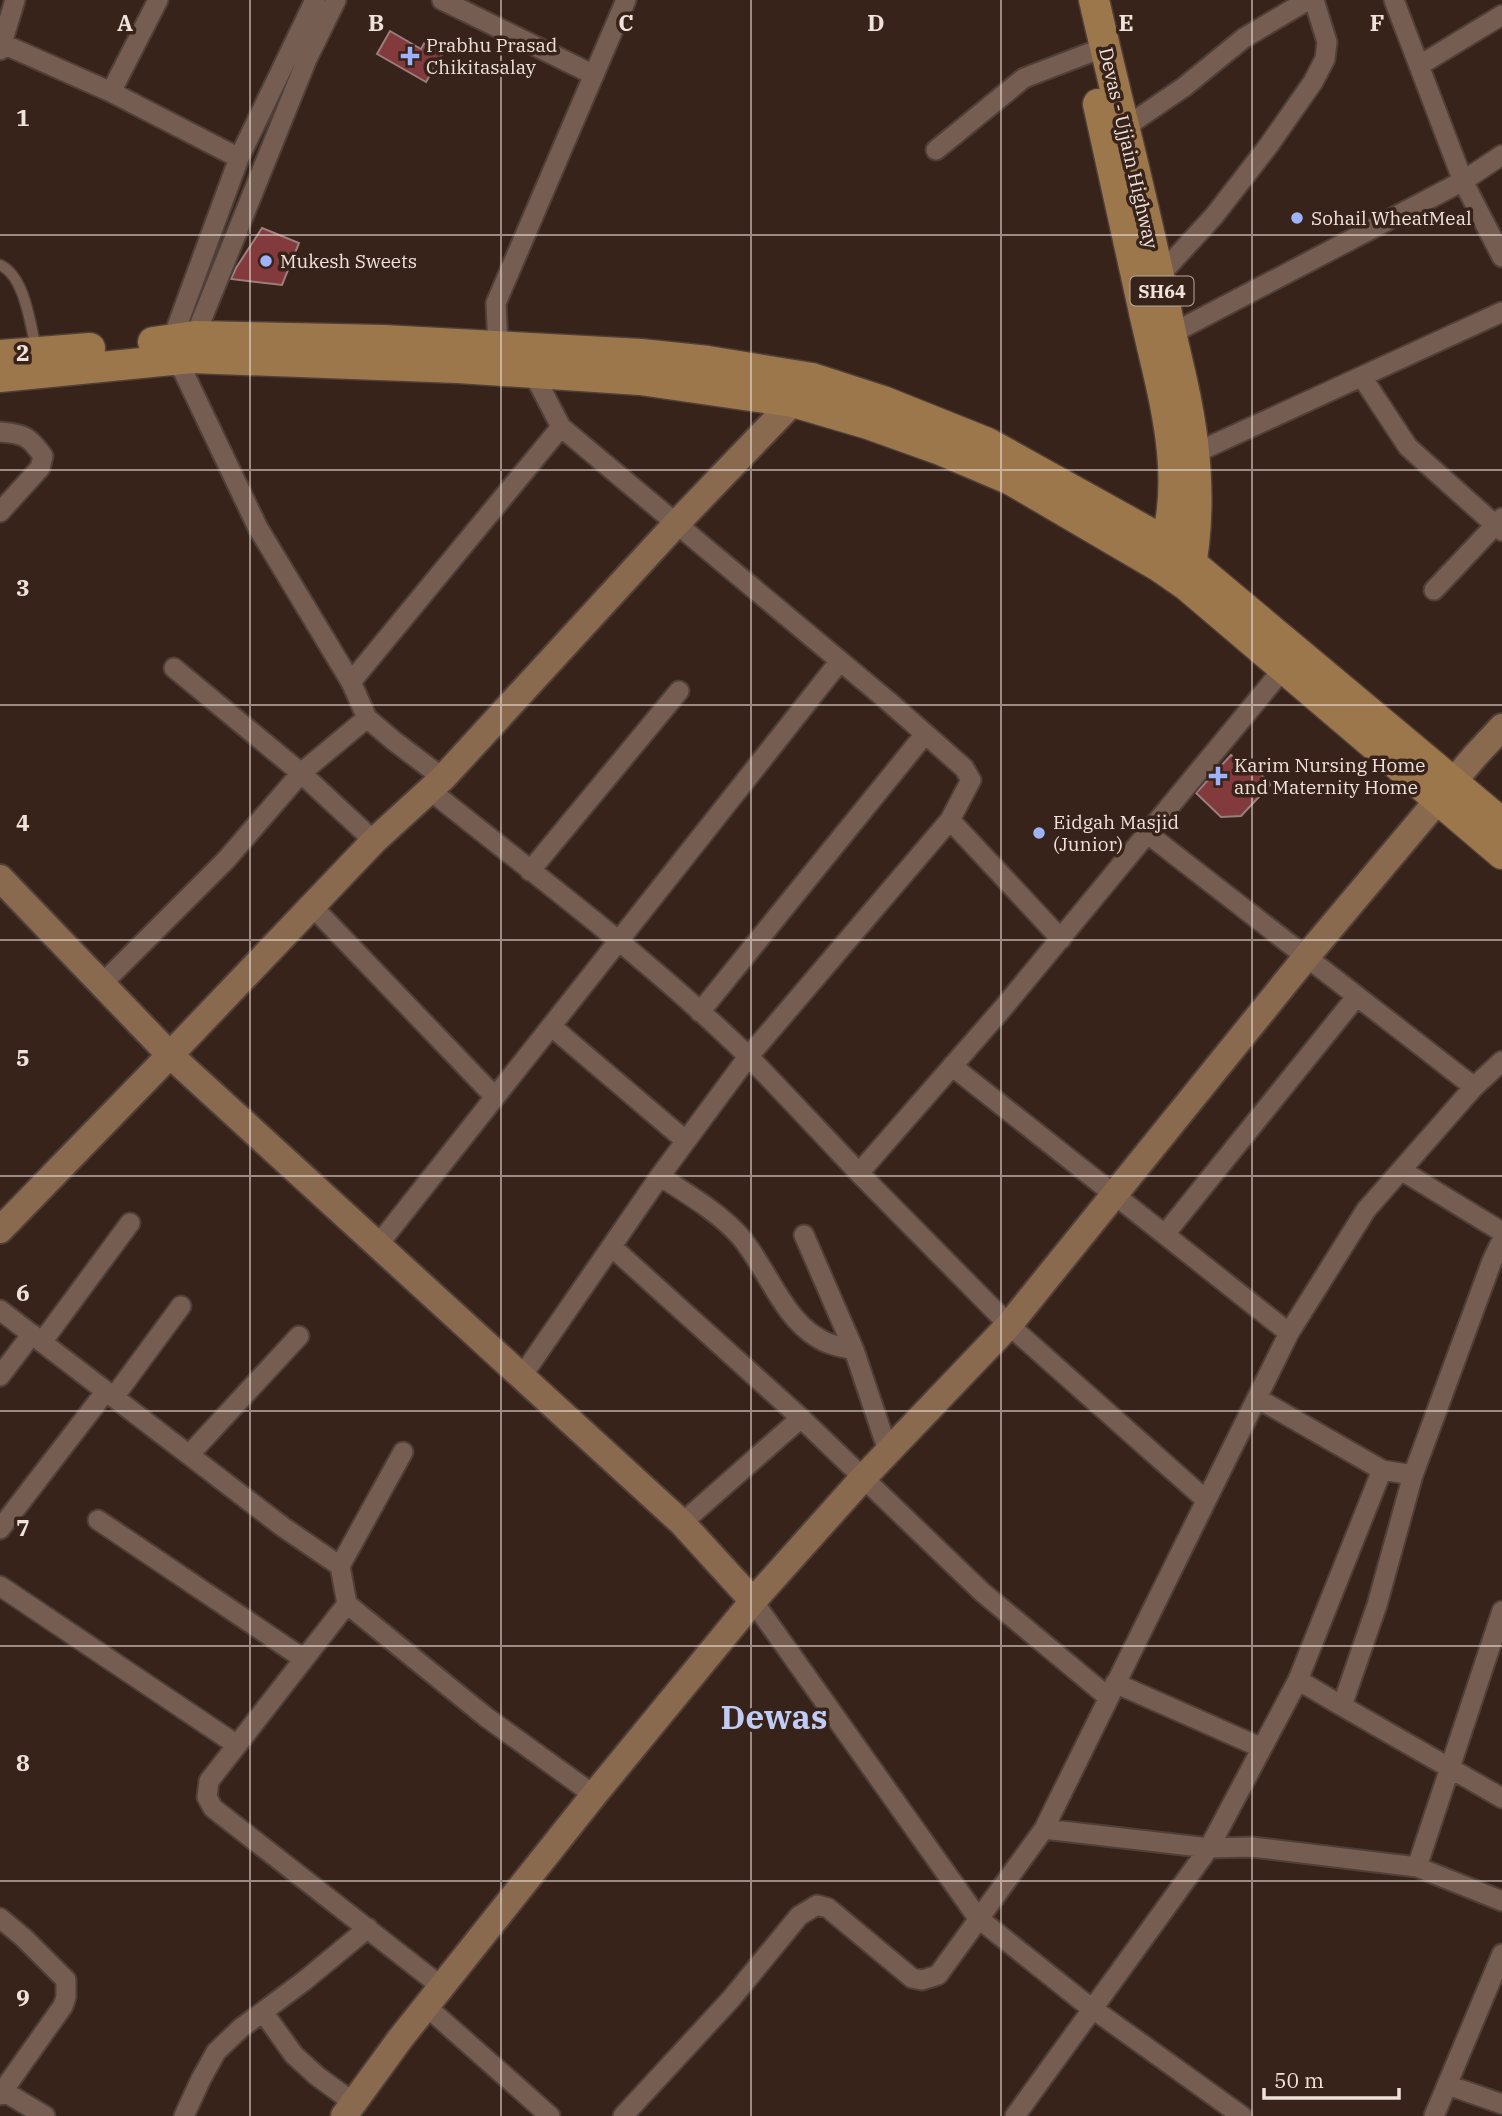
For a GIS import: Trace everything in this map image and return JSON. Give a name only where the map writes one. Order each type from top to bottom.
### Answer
[{"type":"main road","name":"Devas - Ujjain Highway","points":[[1074,0],[1096,50],[1124,128],[1184,386],[1195,453],[1197,519],[1189,574]]},
{"type":"main road","name":"Devas - Ujjain Highway","points":[[1094,0],[1096,50],[1172,440],[1173,508],[1162,554]]},
{"type":"main road","points":[[0,377],[183,353],[383,340],[641,354],[708,361],[812,378],[883,401],[988,443],[1162,554],[1445,791],[1502,854]]},
{"type":"main road","points":[[0,355],[37,352],[183,353],[533,373],[640,380],[793,402],[868,424],[1011,480],[1162,554]]},
{"type":"main road","points":[[1189,574],[1284,668],[1445,791],[1502,823]]},
{"type":"street","points":[[15,0],[1,47],[111,92],[239,158]]},
{"type":"street","points":[[111,92],[158,0]]},
{"type":"street","points":[[315,0],[239,158],[183,353],[258,528],[351,682],[367,718],[530,871],[618,940],[748,1057],[1009,1325],[1206,1500]]},
{"type":"street","points":[[183,353],[307,59],[336,0]]},
{"type":"street","points":[[442,0],[594,75]]},
{"type":"street","points":[[498,346],[496,303],[626,0]]},
{"type":"street","points":[[1124,128],[1184,87],[1244,38],[1308,0]]},
{"type":"street","points":[[1159,276],[1214,216],[1313,82],[1325,59],[1327,42],[1314,0]]},
{"type":"street","points":[[1395,0],[1463,181],[1502,257]]},
{"type":"street","points":[[1420,65],[1502,15]]},
{"type":"street","points":[[936,150],[1024,78],[1096,50]]},
{"type":"street","points":[[1171,334],[1463,181],[1502,155]]},
{"type":"street","points":[[1195,453],[1502,312]]},
{"type":"street","points":[[522,1377],[660,1176],[748,1057],[950,820],[971,780],[964,768],[925,734],[561,427],[533,373]]},
{"type":"street","points":[[1362,377],[1408,447],[1500,525],[1434,590]]},
{"type":"street","points":[[0,1230],[374,841],[437,784],[676,524],[793,402],[812,378]]},
{"type":"street","points":[[351,682],[561,427]]},
{"type":"street","points":[[0,432],[22,434],[33,442],[43,456],[40,468],[0,512]]},
{"type":"street","points":[[378,1245],[840,661]]},
{"type":"street","points":[[174,668],[301,773],[374,841]]},
{"type":"street","points":[[859,1173],[1060,939],[1284,668]]},
{"type":"street","points":[[530,871],[679,691]]},
{"type":"street","points":[[102,984],[226,860],[301,773],[367,718]]},
{"type":"street","points":[[263,2012],[294,2055],[349,2109],[400,2039],[752,1601],[888,1451],[1009,1325],[1307,956],[1502,727]]},
{"type":"street","points":[[700,1013],[925,734]]},
{"type":"street","points":[[950,820],[1060,939]]},
{"type":"street","points":[[1148,834],[1474,1087]]},
{"type":"street","points":[[0,878],[170,1055],[682,1523],[752,1601],[978,1919],[1093,2008],[1242,2116]]},
{"type":"street","points":[[312,906],[495,1097]]},
{"type":"street","points":[[1165,1234],[1357,996]]},
{"type":"street","points":[[551,1026],[686,1141]]},
{"type":"street","points":[[624,2116],[730,2000],[799,1916],[817,1905],[828,1908],[912,1978],[922,1980],[938,1975],[1044,1829],[1289,1333],[1366,1210],[1474,1087],[1502,1061]]},
{"type":"street","points":[[952,1066],[1289,1333]]},
{"type":"street","points":[[1401,1170],[1502,1232]]},
{"type":"street","points":[[660,1176],[714,1213],[738,1235],[788,1311],[804,1329],[820,1340],[854,1350]]},
{"type":"street","points":[[0,1376],[37,1338],[130,1223]]},
{"type":"street","points":[[804,1235],[854,1350],[888,1451]]},
{"type":"street","points":[[1342,1706],[1377,1605],[1413,1475],[1502,1240]]},
{"type":"street","points":[[612,1247],[801,1419],[982,1592],[1111,1690],[1262,1748]]},
{"type":"street","points":[[0,1529],[181,1306]]},
{"type":"street","points":[[0,1310],[283,1527],[340,1566]]},
{"type":"street","points":[[188,1455],[299,1336]]},
{"type":"street","points":[[1257,1398],[1382,1470],[1413,1475]]},
{"type":"street","points":[[682,1523],[801,1419]]},
{"type":"street","points":[[403,1452],[340,1566],[347,1604],[486,1717],[594,1795]]},
{"type":"street","points":[[1014,2116],[1209,1848],[1297,1680],[1382,1470]]},
{"type":"street","points":[[98,1520],[304,1659]]},
{"type":"street","points":[[0,1586],[237,1745]]},
{"type":"street","points":[[347,1604],[209,1781],[207,1797],[213,1808],[368,1928],[550,2116]]},
{"type":"street","points":[[1417,1867],[1502,1611]]},
{"type":"street","points":[[1297,1680],[1502,1798]]},
{"type":"street","points":[[1044,1829],[1209,1848],[1252,1847],[1417,1867],[1502,1901]]},
{"type":"street","points":[[0,1918],[66,1980],[63,2006],[2,2093],[45,2116]]},
{"type":"street","points":[[184,2116],[216,2052],[242,2028],[368,1928]]},
{"type":"street","points":[[1434,2116],[1498,1976],[1502,1954]]},
{"type":"street","points":[[1448,2085],[1502,2104]]},
{"type":"lane","points":[[0,265],[7,268],[19,282],[37,352]]},
{"type":"building","points":[[390,31],[421,49],[425,42],[443,53],[426,82],[377,54]]},
{"type":"building","name":"Mukesh Sweets","points":[[262,228],[299,243],[282,285],[231,279]]},
{"type":"building","points":[[1231,755],[1246,770],[1251,765],[1271,784],[1241,816],[1221,817],[1196,793]]},
{"type":"place","name":"Prabhu Prasad Chikitasalay","points":[[410,56]]},
{"type":"place","name":"Sohail WheatMeal","points":[[1297,218]]},
{"type":"place","name":"Mukesh Sweets","points":[[266,261]]},
{"type":"place","name":"Karim Nursing Home and Maternity Home","points":[[1218,776]]},
{"type":"place","name":"Eidgah Masjid (Junior)","points":[[1039,833]]},
{"type":"district","name":"Dewas","points":[[774,1716]]}]
